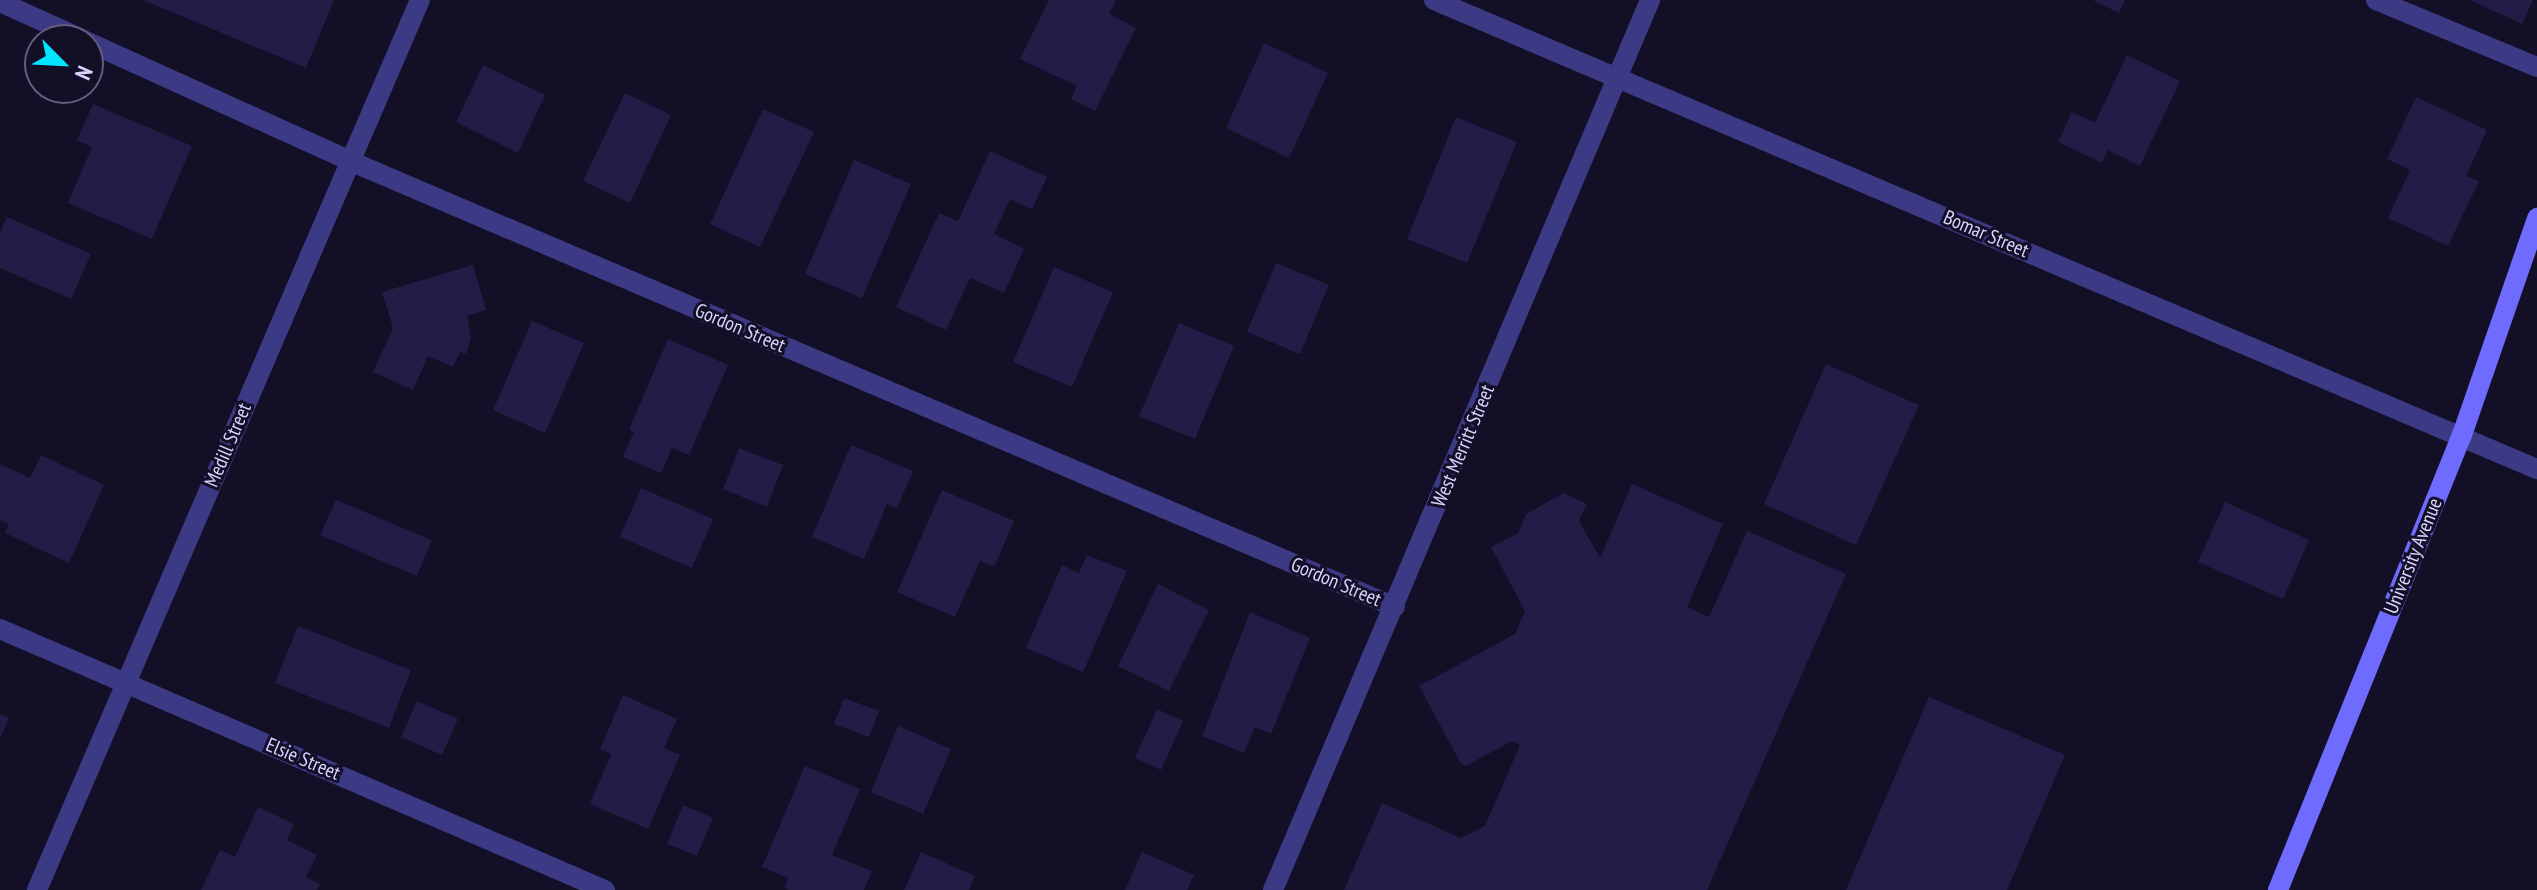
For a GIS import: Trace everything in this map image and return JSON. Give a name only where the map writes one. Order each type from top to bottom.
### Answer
[{"type":"street","name":"Medill Street","points":[[37,890],[420,0]]},
{"type":"street","name":"Bomar Street","points":[[1434,0],[2537,469]]},
{"type":"street","name":"West Merritt Street","points":[[1273,890],[1650,0]]},
{"type":"street","points":[[2376,0],[2537,67]]},
{"type":"street","name":"Gordon Street","points":[[0,2],[49,24]]},
{"type":"street","name":"Gordon Street","points":[[104,49],[350,161],[1395,607]]},
{"type":"street","name":"University Avenue","points":[[2278,890],[2462,435],[2536,222]]},
{"type":"street","name":"Elsie Street","points":[[0,629],[605,890]]},
{"type":"building","points":[[143,0],[334,0],[306,68]]},
{"type":"building","points":[[1049,0],[1116,0],[1109,14],[1136,28],[1095,111],[1071,99],[1077,86],[1020,59]]},
{"type":"building","points":[[2093,0],[2125,0],[2119,13]]},
{"type":"building","points":[[2470,0],[2533,0],[2522,24]]},
{"type":"building","points":[[1264,43],[1328,73],[1289,158],[1226,128]]},
{"type":"building","points":[[2127,55],[2180,81],[2140,166],[2108,150],[2102,163],[2058,142],[2072,112],[2095,123]]},
{"type":"building","points":[[483,65],[545,95],[518,153],[456,122]]},
{"type":"building","points":[[625,93],[671,115],[630,203],[583,181]]},
{"type":"building","points":[[2416,97],[2487,130],[2466,176],[2479,181],[2448,246],[2388,218],[2410,170],[2387,159]]},
{"type":"building","points":[[93,104],[192,146],[152,239],[68,203],[92,147],[77,140]]},
{"type":"building","points":[[763,109],[814,132],[760,247],[710,224]]},
{"type":"building","points":[[1456,117],[1517,142],[1467,263],[1407,239]]},
{"type":"building","points":[[990,151],[1047,177],[1032,209],[1010,199],[994,234],[1024,249],[1004,293],[970,278],[946,330],[896,307],[939,213],[958,221]]},
{"type":"building","points":[[854,160],[911,184],[862,298],[805,274]]},
{"type":"building","points":[[7,217],[91,254],[71,299],[0,268],[0,232]]},
{"type":"building","points":[[1276,263],[1329,285],[1300,354],[1247,332]]},
{"type":"building","points":[[473,265],[486,310],[467,316],[471,338],[466,354],[460,352],[453,367],[428,356],[413,390],[373,372],[393,328],[382,292]]},
{"type":"building","points":[[1054,267],[1113,292],[1072,387],[1013,362]]},
{"type":"building","points":[[532,321],[584,343],[545,433],[493,410]]},
{"type":"building","points":[[1179,323],[1234,346],[1195,439],[1139,416]]},
{"type":"building","points":[[668,339],[728,365],[689,455],[672,448],[661,473],[623,457],[634,432],[629,429]]},
{"type":"building","points":[[1826,364],[1919,405],[1856,545],[1764,504]]},
{"type":"building","points":[[851,445],[913,471],[897,508],[887,504],[864,559],[812,537]]},
{"type":"building","points":[[739,448],[783,465],[767,507],[723,489]]},
{"type":"building","points":[[41,455],[104,485],[69,563],[5,533],[9,524],[0,520],[0,464],[30,478]]},
{"type":"building","points":[[1632,484],[1723,524],[1687,607],[1709,617],[1747,531],[1846,574],[1707,890],[1344,890],[1382,803],[1461,838],[1485,826],[1520,745],[1512,741],[1466,766],[1461,764],[1419,686],[1515,634],[1525,611],[1491,547],[1518,533],[1526,514],[1564,493],[1587,504],[1579,521],[1600,558]]},
{"type":"building","points":[[641,488],[713,519],[692,568],[620,537]]},
{"type":"building","points":[[942,490],[1014,521],[994,567],[980,561],[955,617],[897,592]]},
{"type":"building","points":[[336,500],[432,540],[417,576],[320,535]]},
{"type":"building","points":[[2225,502],[2309,540],[2283,599],[2198,562]]},
{"type":"building","points":[[1087,555],[1127,571],[1083,672],[1026,648],[1062,565],[1079,573]]},
{"type":"building","points":[[1158,584],[1209,610],[1169,691],[1118,666]]},
{"type":"building","points":[[1250,612],[1310,638],[1271,734],[1255,727],[1244,753],[1202,736]]},
{"type":"building","points":[[298,626],[411,670],[389,728],[275,683]]},
{"type":"building","points":[[623,695],[677,719],[664,748],[680,755],[648,829],[590,804],[611,754],[600,749]]},
{"type":"building","points":[[1929,697],[2065,755],[2007,890],[1846,890]]},
{"type":"building","points":[[844,698],[879,711],[869,737],[834,724]]},
{"type":"building","points":[[417,701],[458,719],[442,755],[401,737]]},
{"type":"building","points":[[1157,709],[1183,721],[1161,770],[1135,758]]},
{"type":"building","points":[[0,714],[9,718],[0,739]]},
{"type":"building","points":[[898,726],[951,749],[923,814],[871,792]]},
{"type":"building","points":[[805,766],[860,789],[832,855],[872,871],[864,890],[788,890],[784,888],[788,878],[762,867]]},
{"type":"building","points":[[683,805],[713,818],[697,856],[667,844]]},
{"type":"building","points":[[258,807],[294,824],[287,840],[317,855],[306,877],[320,884],[317,890],[201,890],[220,850],[235,857]]},
{"type":"building","points":[[921,852],[975,876],[969,890],[904,890]]},
{"type":"building","points":[[1142,852],[1194,875],[1187,890],[1125,890]]}]
